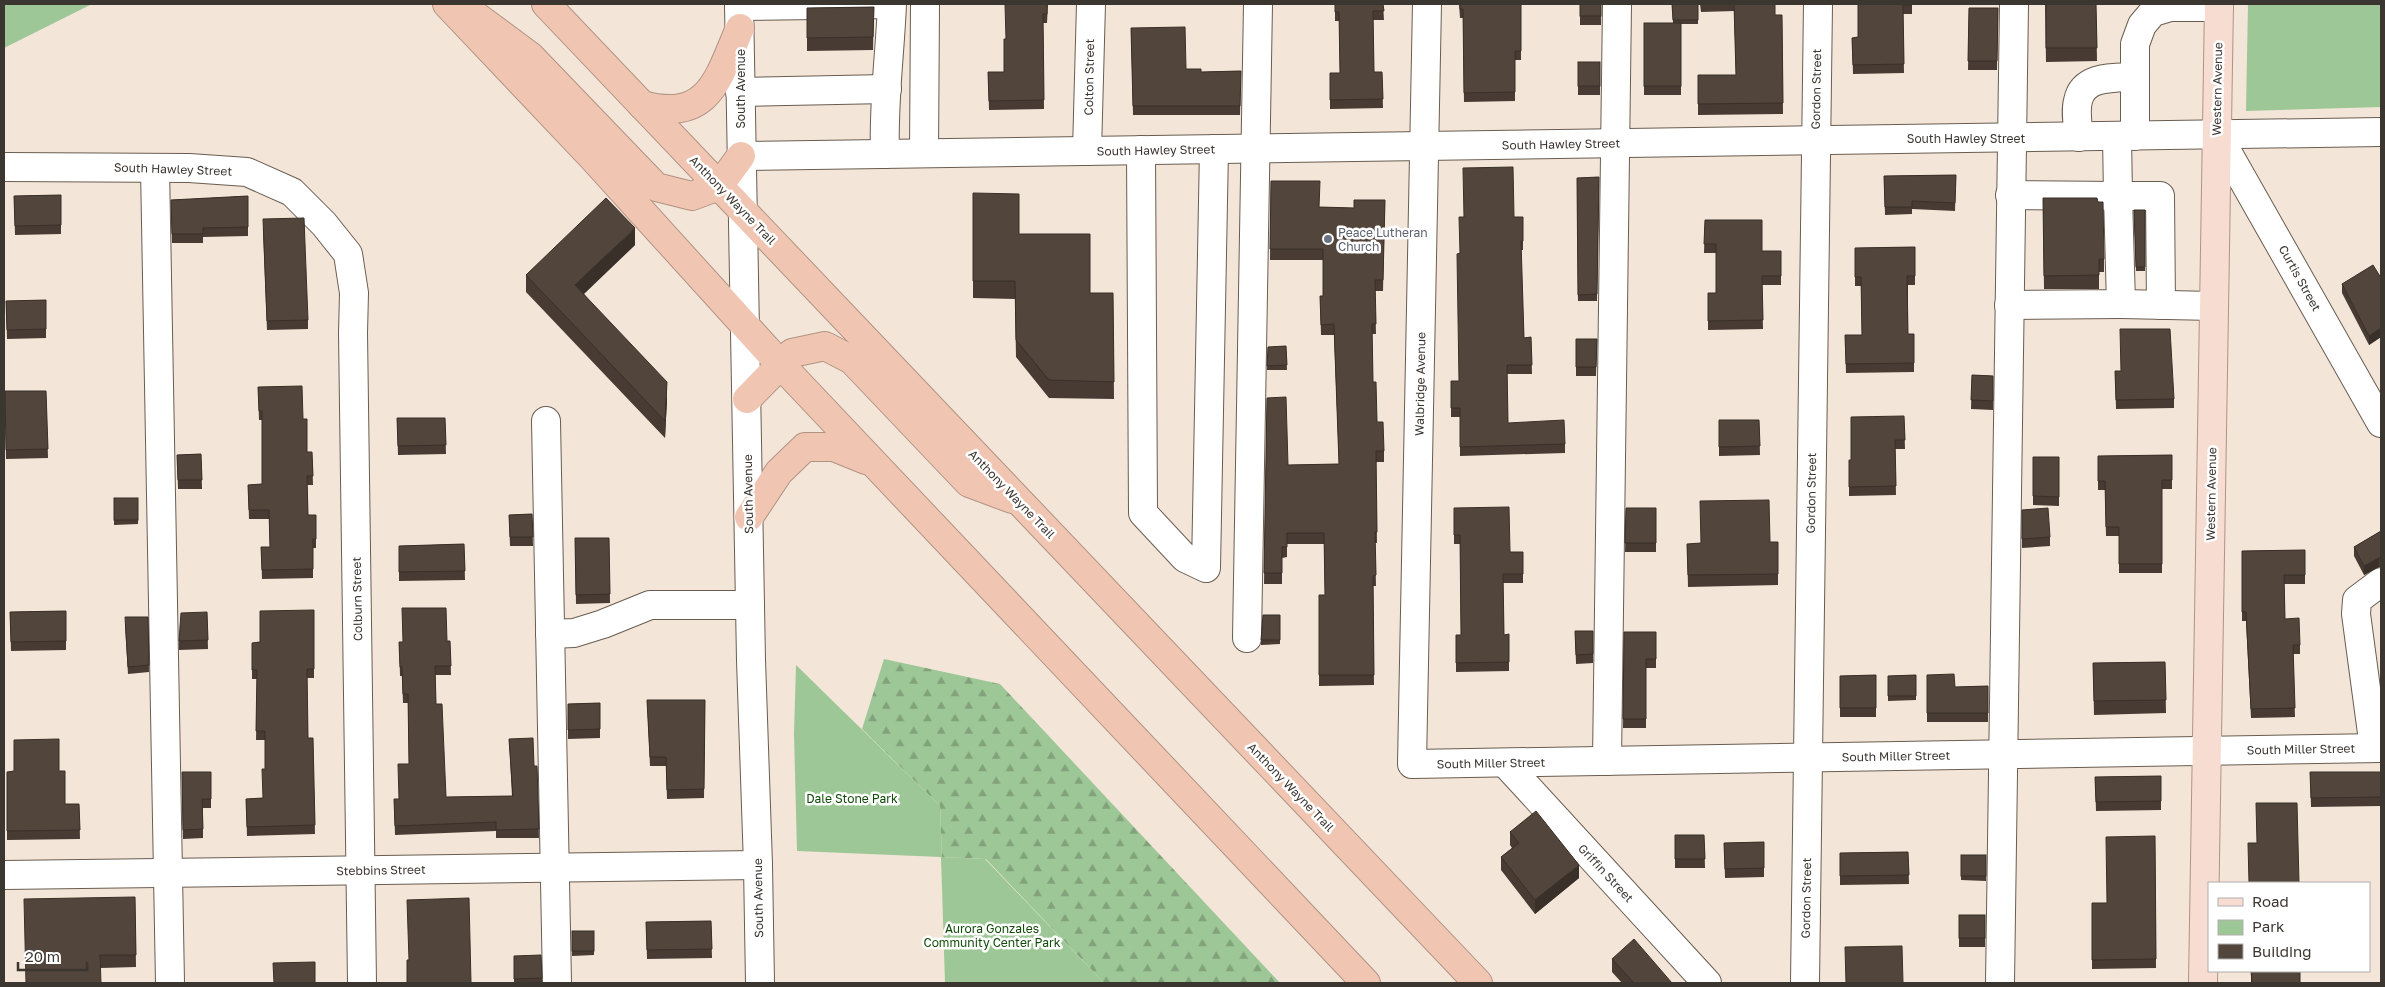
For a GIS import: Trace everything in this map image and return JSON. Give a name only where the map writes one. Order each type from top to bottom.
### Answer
[{"type":"highway","points":[[446,4],[593,158],[780,364],[1366,983]]},
{"type":"highway","points":[[459,4],[530,56],[656,187],[692,196],[719,186],[741,156]]},
{"type":"highway","name":"Anthony Wayne Trail","points":[[546,4],[1478,983]]},
{"type":"highway","points":[[642,106],[673,110],[694,105],[715,82],[739,12]]},
{"type":"highway","points":[[747,399],[792,353],[825,346],[852,360],[969,483],[1020,503]]},
{"type":"highway","points":[[749,517],[778,472],[805,447],[834,447],[874,463]]},
{"type":"main road","name":"Western Avenue","points":[[2203,983],[2219,6]]},
{"type":"street","points":[[739,12],[892,4],[884,118],[885,154]]},
{"type":"street","points":[[924,153],[925,4]]},
{"type":"street","name":"Colton Street","points":[[1088,151],[1091,4]]},
{"type":"street","points":[[1247,638],[1258,4]]},
{"type":"street","name":"Walbridge Avenue","points":[[1412,764],[1427,4]]},
{"type":"street","points":[[1607,761],[1617,4]]},
{"type":"street","name":"Gordon Street","points":[[1805,983],[1818,4]]},
{"type":"street","points":[[2000,983],[2014,4]]},
{"type":"street","points":[[2121,304],[2118,196],[2135,77],[2135,44],[2142,25],[2153,12],[2170,8],[2219,6]]},
{"type":"street","name":"South Avenue","points":[[739,12],[750,605],[760,983]]},
{"type":"street","points":[[2079,137],[2078,101],[2083,88],[2102,79],[2135,77]]},
{"type":"street","points":[[740,92],[887,89]]},
{"type":"street","name":"South Hawley Street","points":[[741,156],[2381,132]]},
{"type":"street","name":"Curtis Street","points":[[2217,134],[2381,423]]},
{"type":"street","points":[[1141,150],[1143,513],[1185,558],[1206,568],[1214,149]]},
{"type":"street","name":"South Hawley Street","points":[[4,167],[155,168],[247,172],[292,192],[324,224]]},
{"type":"street","points":[[155,168],[170,983]]},
{"type":"street","points":[[2010,195],[2160,196],[2161,305]]},
{"type":"street","name":"Colburn Street","points":[[324,224],[348,254],[354,293],[362,983]]},
{"type":"street","points":[[2009,305],[2121,304],[2214,306]]},
{"type":"street","points":[[546,421],[557,983]]},
{"type":"street","points":[[2378,748],[2356,614],[2357,600],[2381,582]]},
{"type":"street","points":[[550,634],[574,633],[603,624],[650,605],[750,605]]},
{"type":"street","name":"South Miller Street","points":[[1412,764],[2378,748]]},
{"type":"street","name":"Griffin Street","points":[[1505,763],[1707,983]]},
{"type":"street","name":"Stebbins Street","points":[[4,875],[758,865]]},
{"type":"green space","points":[[4,4],[92,4],[4,48]]},
{"type":"green space","points":[[2248,4],[2381,4],[2381,107],[2246,111]]},
{"type":"green space","points":[[884,659],[1000,684],[1280,983],[1104,983],[986,859],[942,857],[940,806],[862,729]]},
{"type":"green space","points":[[796,665],[940,806],[942,857],[985,859],[1104,983],[945,983],[941,857],[797,851],[794,734]]},
{"type":"building","points":[[1005,4],[1047,4],[1047,14],[1043,14],[1044,100],[989,101],[988,72],[1004,72],[1004,39],[1006,39]]},
{"type":"building","points":[[1335,4],[1383,4],[1384,11],[1373,11],[1374,72],[1382,72],[1383,99],[1330,100],[1330,73],[1340,73],[1339,12],[1335,12]]},
{"type":"building","points":[[1460,4],[1521,4],[1521,51],[1515,51],[1515,92],[1464,93],[1463,9],[1460,9]]},
{"type":"building","points":[[1580,4],[1601,4],[1601,16],[1580,16]]},
{"type":"building","points":[[1672,4],[1698,4],[1698,20],[1673,20]]},
{"type":"building","points":[[1734,4],[1775,4],[1775,15],[1782,15],[1783,103],[1698,104],[1698,75],[1736,75]]},
{"type":"building","points":[[1858,4],[1912,4],[1903,5],[1904,64],[1853,65],[1852,38],[1858,37]]},
{"type":"building","points":[[2046,4],[2096,4],[2097,48],[2046,48]]},
{"type":"building","points":[[874,7],[873,37],[807,38],[807,8]]},
{"type":"building","points":[[1969,8],[1998,8],[1997,61],[1968,61]]},
{"type":"building","points":[[1644,23],[1681,23],[1681,86],[1644,86]]},
{"type":"building","points":[[1185,27],[1186,69],[1201,69],[1201,72],[1241,71],[1240,106],[1133,106],[1131,28]]},
{"type":"building","points":[[1578,62],[1600,62],[1600,86],[1578,86]]},
{"type":"building","points":[[1513,167],[1514,217],[1523,217],[1523,241],[1521,241],[1524,338],[1531,337],[1532,365],[1507,365],[1508,423],[1564,420],[1565,444],[1460,447],[1460,408],[1451,408],[1451,381],[1459,381],[1457,254],[1460,253],[1459,217],[1464,217],[1463,168]]},
{"type":"building","points":[[1956,175],[1955,203],[1912,201],[1912,207],[1885,207],[1884,176]]},
{"type":"building","points":[[1599,177],[1597,294],[1578,295],[1577,178]]},
{"type":"building","points":[[1271,181],[1320,181],[1319,207],[1354,208],[1354,200],[1385,200],[1383,280],[1375,280],[1376,324],[1372,324],[1373,382],[1376,382],[1377,422],[1383,422],[1384,451],[1376,451],[1376,575],[1373,576],[1374,675],[1319,675],[1319,595],[1325,595],[1324,533],[1287,533],[1287,547],[1282,547],[1282,573],[1264,573],[1267,398],[1286,397],[1288,465],[1339,464],[1334,324],[1321,325],[1320,296],[1323,296],[1323,249],[1270,249]]},
{"type":"building","points":[[973,193],[1019,194],[1019,234],[1090,234],[1090,293],[1113,293],[1114,382],[1049,380],[1016,340],[1015,281],[973,281]]},
{"type":"building","points":[[61,195],[61,225],[15,226],[14,196]]},
{"type":"building","points":[[248,196],[248,227],[203,228],[203,234],[172,234],[171,200]]},
{"type":"building","points":[[606,198],[635,228],[575,285],[667,382],[665,421],[526,275]]},
{"type":"building","points":[[2043,198],[2097,198],[2098,202],[2103,202],[2104,259],[2099,259],[2099,275],[2044,276]]},
{"type":"building","points":[[2134,210],[2145,210],[2145,267],[2136,267]]},
{"type":"building","points":[[304,218],[308,320],[267,321],[263,219]]},
{"type":"building","points":[[1705,220],[1762,220],[1762,251],[1781,251],[1781,276],[1762,276],[1763,320],[1708,321],[1708,293],[1716,293],[1716,244],[1704,244]]},
{"type":"building","points":[[1915,247],[1915,276],[1907,276],[1908,334],[1914,334],[1914,363],[1846,364],[1845,335],[1862,335],[1861,277],[1855,277],[1855,248]]},
{"type":"building","points":[[2373,265],[2381,278],[2381,328],[2369,336],[2342,284]]},
{"type":"building","points":[[46,300],[46,329],[7,330],[6,301]]},
{"type":"building","points":[[2120,329],[2170,329],[2174,399],[2116,400],[2115,371],[2121,371]]},
{"type":"building","points":[[1576,339],[1597,339],[1596,367],[1576,367]]},
{"type":"building","points":[[1286,346],[1287,365],[1267,366],[1268,347]]},
{"type":"building","points":[[1972,375],[1993,376],[1993,401],[1971,400]]},
{"type":"building","points":[[302,386],[303,419],[307,419],[307,452],[312,452],[313,476],[307,476],[308,515],[316,515],[316,539],[313,539],[313,569],[262,570],[261,547],[270,547],[269,510],[249,510],[248,485],[262,484],[262,411],[259,411],[258,387]]},
{"type":"building","points":[[5,391],[46,391],[48,449],[6,450]]},
{"type":"building","points":[[1904,416],[1905,440],[1895,440],[1896,486],[1849,487],[1851,417]]},
{"type":"building","points":[[397,418],[445,418],[446,445],[398,446]]},
{"type":"building","points":[[1719,420],[1759,420],[1760,446],[1719,447]]},
{"type":"building","points":[[201,454],[202,480],[178,480],[177,455]]},
{"type":"building","points":[[2172,455],[2172,480],[2162,480],[2162,564],[2119,564],[2119,527],[2106,527],[2105,481],[2098,481],[2098,456]]},
{"type":"building","points":[[2033,457],[2059,457],[2059,497],[2033,496]]},
{"type":"building","points":[[114,498],[138,498],[138,520],[114,520]]},
{"type":"building","points":[[1769,500],[1770,542],[1778,542],[1778,574],[1688,575],[1687,544],[1701,543],[1700,501]]},
{"type":"building","points":[[1509,507],[1510,552],[1523,552],[1523,574],[1503,574],[1504,635],[1509,634],[1509,662],[1456,663],[1456,635],[1461,635],[1460,535],[1454,535],[1454,508]]},
{"type":"building","points":[[1626,508],[1656,508],[1656,543],[1625,543]]},
{"type":"building","points":[[2048,508],[2050,537],[2022,539],[2022,510]]},
{"type":"building","points":[[532,514],[533,537],[510,537],[509,515]]},
{"type":"building","points":[[2381,531],[2381,558],[2364,566],[2354,547]]},
{"type":"building","points":[[575,538],[609,538],[610,594],[576,595]]},
{"type":"building","points":[[464,544],[465,571],[399,572],[399,546]]},
{"type":"building","points":[[2305,550],[2305,575],[2284,575],[2285,619],[2299,618],[2300,645],[2293,645],[2295,708],[2251,709],[2246,612],[2242,612],[2242,551]]},
{"type":"building","points":[[402,608],[446,608],[447,641],[450,641],[451,666],[435,666],[436,704],[442,704],[446,797],[513,796],[509,739],[533,738],[534,766],[537,766],[539,829],[496,830],[496,822],[395,826],[394,799],[399,799],[398,764],[409,764],[408,694],[403,694],[402,667],[400,667],[399,642],[403,642]]},
{"type":"building","points":[[314,610],[314,669],[307,669],[308,738],[313,738],[315,825],[247,827],[246,799],[263,798],[262,769],[265,769],[265,731],[256,731],[257,670],[252,670],[252,643],[260,642],[260,611]]},
{"type":"building","points":[[66,611],[66,641],[11,642],[10,612]]},
{"type":"building","points":[[207,612],[208,640],[179,641],[181,613]]},
{"type":"building","points":[[1263,615],[1280,615],[1280,640],[1261,640]]},
{"type":"building","points":[[125,617],[148,617],[149,665],[128,667]]},
{"type":"building","points":[[1575,631],[1593,631],[1593,654],[1576,655]]},
{"type":"building","points":[[1624,632],[1656,632],[1656,659],[1646,659],[1646,719],[1623,719]]},
{"type":"building","points":[[2165,662],[2166,700],[2094,701],[2093,663]]},
{"type":"building","points":[[1954,674],[1955,687],[1988,686],[1988,713],[1927,713],[1927,675]]},
{"type":"building","points":[[1876,675],[1876,708],[1840,708],[1840,676]]},
{"type":"building","points":[[1916,675],[1916,696],[1888,696],[1888,676]]},
{"type":"building","points":[[647,700],[705,700],[704,789],[667,790],[666,757],[650,757]]},
{"type":"building","points":[[600,703],[600,729],[568,730],[568,704]]},
{"type":"building","points":[[59,739],[59,771],[65,771],[65,804],[79,804],[80,830],[7,831],[7,772],[14,771],[14,740]]},
{"type":"building","points":[[182,772],[211,772],[211,799],[202,799],[203,829],[183,830]]},
{"type":"building","points":[[2310,772],[2381,772],[2381,797],[2311,798]]},
{"type":"building","points":[[2161,776],[2161,801],[2096,802],[2095,777]]},
{"type":"building","points":[[2256,803],[2297,803],[2299,882],[2249,882],[2248,843],[2257,843]]},
{"type":"building","points":[[1536,811],[1579,865],[1535,900],[1501,857],[1519,843],[1510,832]]},
{"type":"building","points":[[1675,835],[1704,835],[1705,859],[1675,859]]},
{"type":"building","points":[[2155,836],[2156,959],[2092,960],[2092,903],[2107,903],[2106,837]]},
{"type":"building","points":[[1764,842],[1764,868],[1725,869],[1724,843]]},
{"type":"building","points":[[1908,852],[1909,875],[1840,876],[1840,853]]},
{"type":"building","points":[[1961,855],[1986,855],[1986,876],[1961,876]]},
{"type":"building","points":[[135,897],[136,955],[100,955],[101,983],[26,983],[24,899]]},
{"type":"building","points":[[469,898],[471,983],[407,983],[407,960],[409,960],[407,900]]},
{"type":"building","points":[[1959,915],[1985,915],[1985,938],[1959,938]]},
{"type":"building","points":[[711,921],[712,949],[647,950],[646,922]]},
{"type":"building","points":[[572,931],[594,931],[594,951],[572,951]]},
{"type":"building","points":[[1634,939],[1672,983],[1634,983],[1612,959]]},
{"type":"building","points":[[1902,946],[1903,983],[1846,983],[1845,947]]},
{"type":"building","points":[[541,955],[542,978],[514,979],[514,956]]},
{"type":"building","points":[[315,962],[315,983],[274,983],[273,963]]},
{"type":"building","points":[[2251,972],[2300,972],[2300,983],[2252,983]]},
{"type":"place","name":"Peace Lutheran Church","points":[[1328,239]]},
{"type":"park label","name":"Dale Stone Park","points":[[852,798]]},
{"type":"park label","name":"Aurora Gonzales Community Center Park","points":[[992,935]]}]
